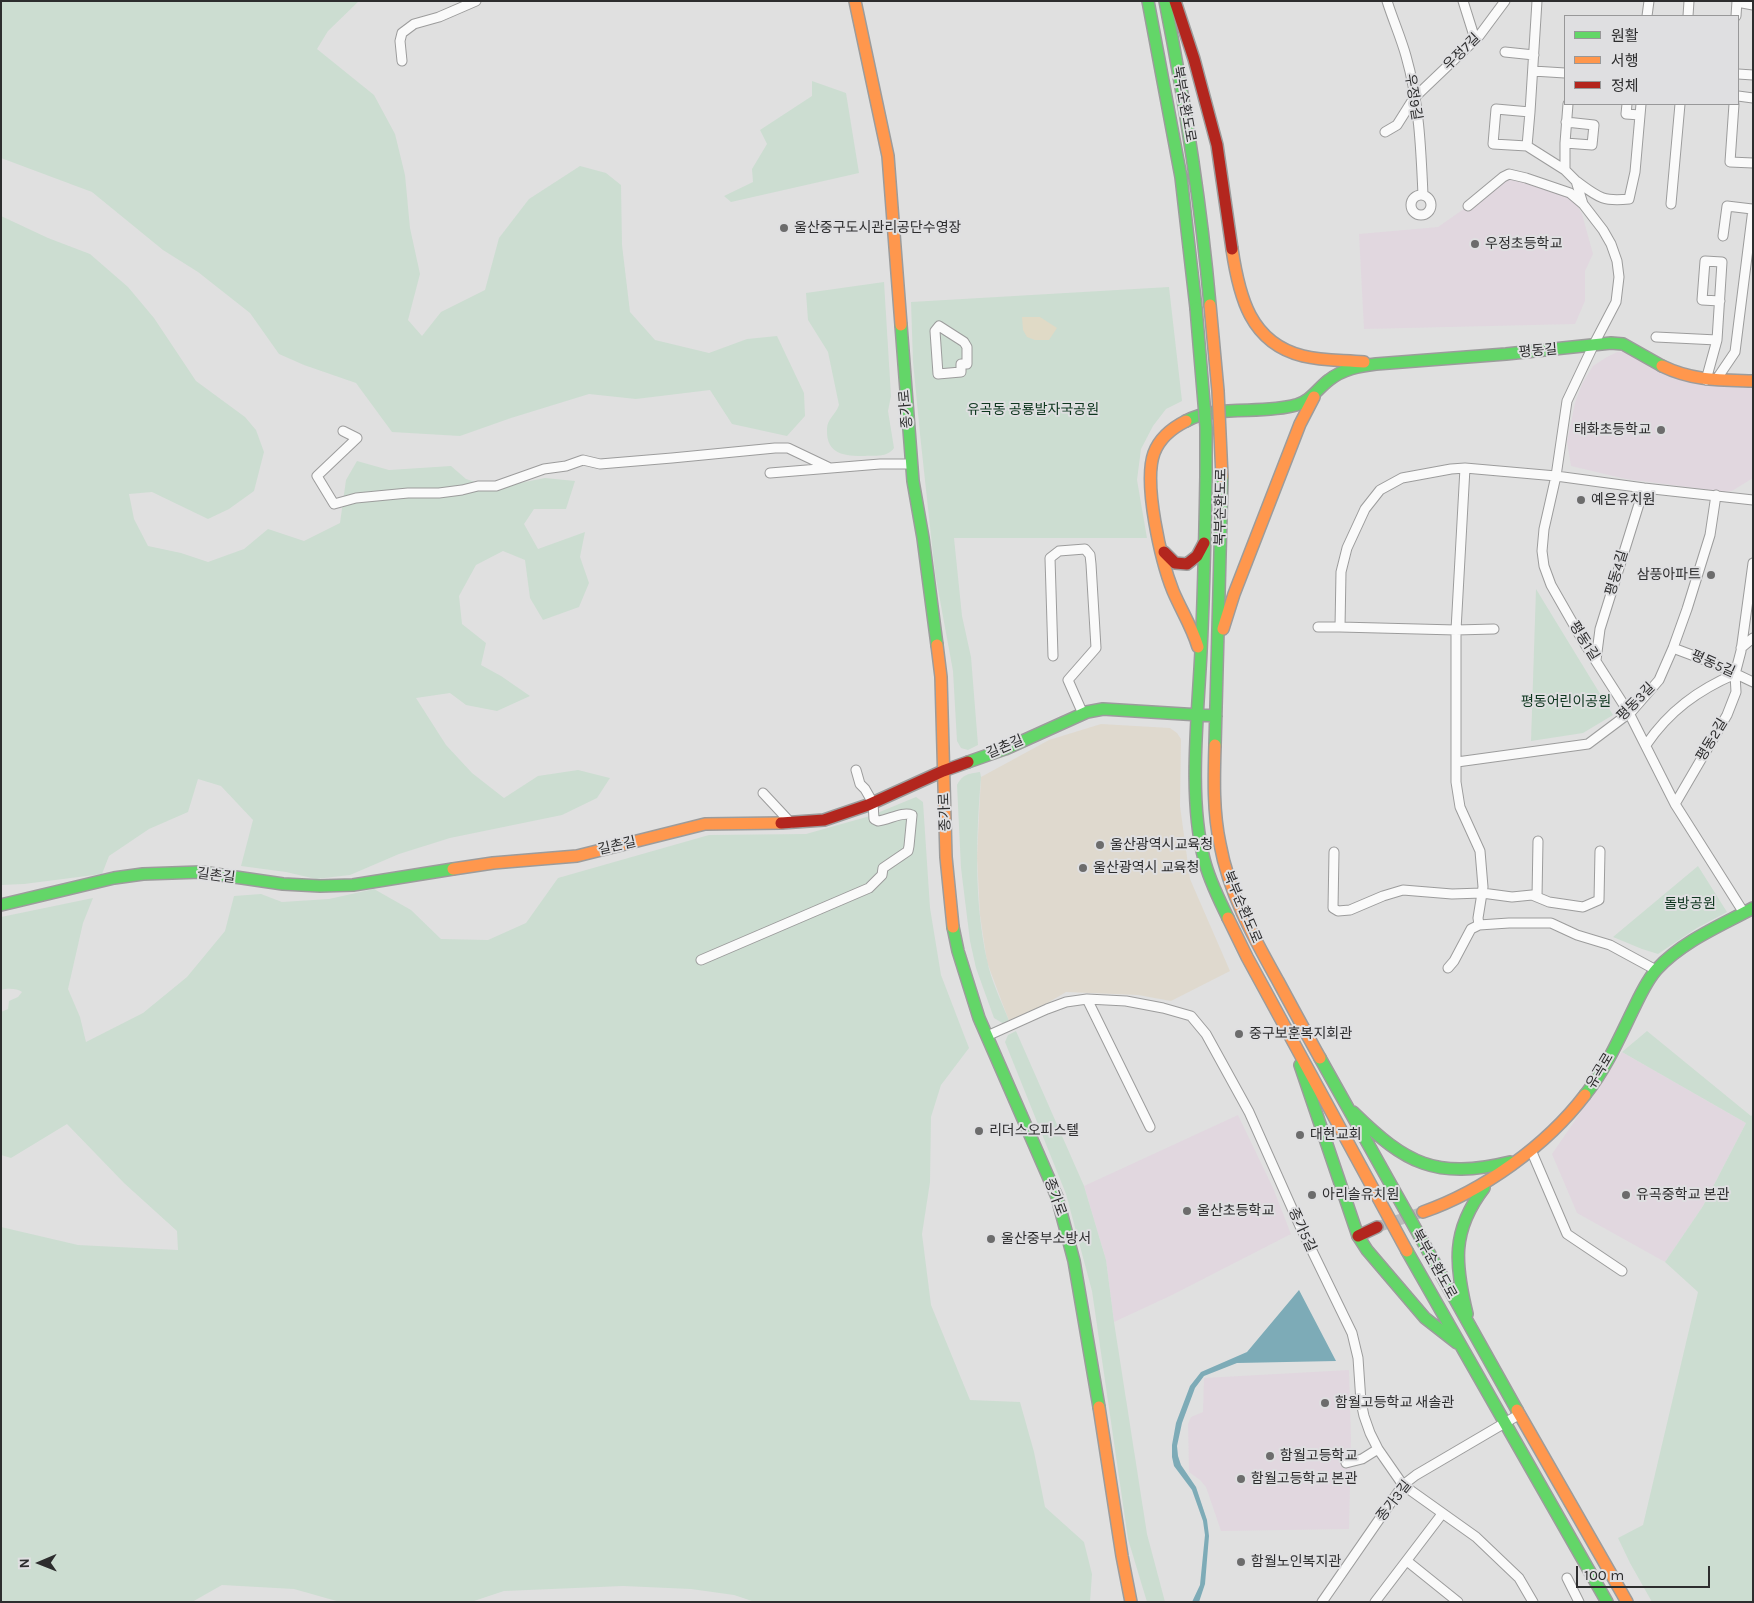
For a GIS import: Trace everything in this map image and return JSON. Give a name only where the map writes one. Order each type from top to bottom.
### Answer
[{"type":"main road","name":"종가로","points":[[855,1],[870,64],[888,156],[902,362],[912,464],[941,677],[946,857],[951,920],[969,988],[987,1036],[1057,1197],[1070,1244],[1098,1397],[1122,1556],[1131,1602]]},
{"type":"main road","name":"북부순환도로","points":[[1148,1],[1172,120],[1181,177],[1204,392],[1206,536],[1196,786],[1198,826],[1204,859],[1227,919],[1504,1423],[1607,1602]]},
{"type":"main road","name":"북부순환도로","points":[[1165,1],[1195,174],[1218,374],[1222,477],[1214,786],[1216,825],[1221,854],[1241,911],[1261,951],[1470,1328],[1627,1602]]},
{"type":"main road","points":[[1175,1],[1194,59],[1217,145],[1237,280],[1242,300],[1250,317],[1263,334],[1294,354],[1376,364]]},
{"type":"main road","name":"평동길","points":[[1201,665],[1194,633],[1173,590],[1150,497],[1149,476],[1153,455],[1159,444],[1172,429],[1190,419],[1215,412],[1296,406],[1311,397],[1341,372],[1356,367],[1594,344],[1623,344],[1664,367],[1685,376],[1711,380],[1753,381]]},
{"type":"main road","points":[[1218,651],[1234,594],[1300,424],[1311,400],[1321,388]]},
{"type":"main road","points":[[1161,546],[1169,560],[1175,564],[1185,565],[1195,559],[1200,553],[1206,536]]},
{"type":"main road","name":"길촌길","points":[[1,905],[114,878],[143,874],[201,872],[283,884],[352,885],[493,864],[577,856],[705,824],[791,823],[824,820],[873,803],[943,771],[1005,749],[1083,714],[1103,709],[1216,716]]},
{"type":"main road","name":"유곡로","points":[[1423,1212],[1467,1194],[1497,1175],[1551,1133],[1596,1080],[1656,970],[1686,945],[1748,911]]},
{"type":"main road","points":[[1289,1033],[1358,1236],[1367,1250],[1425,1318],[1462,1347]]},
{"type":"main road","points":[[1344,1102],[1377,1134],[1415,1162],[1432,1167],[1467,1170],[1516,1160]]},
{"type":"main road","points":[[1470,1328],[1460,1277],[1458,1256],[1460,1230],[1468,1209],[1475,1198],[1497,1175]]},
{"type":"main road","points":[[1358,1236],[1377,1227]]},
{"type":"street","points":[[402,60],[400,42],[402,33],[414,24],[439,17],[476,1]]},
{"type":"street","name":"우정9길","points":[[1387,1],[1406,57],[1414,98],[1420,145],[1423,195]]},
{"type":"street","points":[[1463,1],[1475,39]]},
{"type":"street","name":"우정7길","points":[[1386,132],[1397,125],[1414,98],[1475,39],[1500,10],[1505,1]]},
{"type":"street","points":[[1527,146],[1537,1]]},
{"type":"street","points":[[1647,15],[1648,1]]},
{"type":"street","points":[[1688,15],[1689,1]]},
{"type":"street","points":[[1736,15],[1737,2],[1753,5]]},
{"type":"street","points":[[1505,52],[1534,55]]},
{"type":"street","points":[[1533,71],[1564,74]]},
{"type":"street","points":[[1739,74],[1753,75]]},
{"type":"street","points":[[1739,96],[1753,98]]},
{"type":"street","points":[[1565,170],[1568,105]]},
{"type":"street","points":[[1627,105],[1626,114],[1640,115]]},
{"type":"street","points":[[1530,112],[1496,109],[1494,144],[1527,146],[1565,170],[1576,181],[1597,196],[1611,201],[1629,199],[1635,172],[1640,105]]},
{"type":"street","points":[[1671,204],[1680,105]]},
{"type":"street","points":[[1734,105],[1730,162],[1753,163]]},
{"type":"street","points":[[1565,143],[1592,145],[1594,125],[1566,122]]},
{"type":"street","points":[[1468,206],[1503,176],[1509,174],[1570,193],[1583,204]]},
{"type":"street","points":[[1576,181],[1583,204]]},
{"type":"street","name":"평동1길","points":[[1583,204],[1611,244],[1617,261],[1619,277],[1616,302],[1567,401],[1556,476],[1544,529],[1542,551],[1544,566],[1551,585],[1629,713],[1675,804],[1748,911]]},
{"type":"street","points":[[1711,380],[1735,352],[1753,209],[1727,206],[1723,236]]},
{"type":"street","points":[[1711,380],[1717,340],[1720,301],[1722,262],[1706,262],[1702,300],[1720,301]]},
{"type":"street","points":[[939,326],[964,342],[967,347],[967,364],[961,364],[961,372],[938,374],[934,331],[939,326]]},
{"type":"street","points":[[1656,337],[1717,340]]},
{"type":"street","points":[[343,431],[357,438],[317,476],[334,504],[356,498],[408,493],[439,493],[478,486],[496,486],[544,468],[566,466],[583,460],[600,464],[788,448],[830,468]]},
{"type":"street","points":[[770,473],[880,464],[912,464]]},
{"type":"street","points":[[1465,468],[1456,630],[1456,782],[1458,798],[1480,851],[1482,893],[1478,918],[1479,925]]},
{"type":"street","points":[[1340,627],[1341,572],[1347,548],[1365,509],[1375,496],[1380,490],[1402,478],[1465,468],[1556,476],[1753,500]]},
{"type":"street","name":"평동4길","points":[[1596,660],[1600,629],[1644,488]]},
{"type":"street","name":"평동3길","points":[[1457,762],[1588,744],[1629,713],[1659,680],[1673,648],[1710,535],[1716,495]]},
{"type":"street","points":[[1053,656],[1050,558],[1059,551],[1085,549],[1090,555],[1096,648],[1068,680],[1083,714]]},
{"type":"street","name":"평동2길","points":[[1675,804],[1727,715],[1736,692],[1735,674],[1742,648],[1753,563]]},
{"type":"street","points":[[1318,627],[1494,629]]},
{"type":"street","points":[[1742,648],[1753,638]]},
{"type":"street","name":"평동5길","points":[[1673,648],[1697,656],[1753,682]]},
{"type":"street","points":[[1075,661],[1075,672]]},
{"type":"street","points":[[1646,745],[1658,728],[1686,702],[1710,685],[1735,674]]},
{"type":"street","points":[[700,960],[869,888],[882,875],[883,868],[908,850],[912,815],[906,813],[878,822],[874,818],[873,803],[860,784],[856,770]]},
{"type":"street","points":[[763,793],[791,823]]},
{"type":"street","points":[[1537,897],[1538,841]]},
{"type":"street","points":[[1334,852],[1333,908],[1338,912],[1350,910],[1383,896],[1404,890],[1452,894],[1482,893],[1512,897],[1532,895],[1549,902],[1583,906],[1599,900],[1600,851]]},
{"type":"street","points":[[1448,968],[1472,929],[1479,925],[1551,923],[1577,936],[1610,945],[1656,970]]},
{"type":"street","points":[[1087,999],[1150,1127]]},
{"type":"street","name":"종가5길","points":[[987,1036],[1047,1009],[1066,1002],[1087,999],[1126,1001],[1191,1016],[1206,1034],[1249,1112],[1299,1224],[1352,1333],[1358,1358],[1361,1402],[1364,1416],[1378,1449],[1403,1485],[1476,1537],[1519,1578],[1533,1602]]},
{"type":"street","points":[[1531,1150],[1567,1234],[1622,1271]]},
{"type":"street","name":"종가3길","points":[[1322,1602],[1403,1485],[1416,1475],[1520,1414]]},
{"type":"street","points":[[1346,1463],[1362,1459],[1378,1449]]},
{"type":"street","points":[[1375,1602],[1442,1514]]},
{"type":"street","points":[[1408,1561],[1458,1602]]},
{"type":"street","points":[[1567,1578],[1579,1602]]},
{"type":"shaded area","name":"우정초등학교","points":[[1503,177],[1570,193],[1582,214],[1593,254],[1585,271],[1585,301],[1575,324],[1364,329],[1359,234],[1438,227],[1468,206]]},
{"type":"shaded area","name":"태화초등학교","points":[[1634,351],[1664,367],[1753,385],[1753,478],[1732,491],[1725,492],[1626,479],[1571,466],[1567,442],[1575,403],[1582,384],[1593,366],[1607,357],[1617,352]]},
{"type":"shaded area","name":"울산광역시 교육청","points":[[1101,724],[1170,728],[1181,739],[1180,806],[1190,879],[1230,971],[1171,1001],[1138,995],[1066,992],[1019,1020],[1009,1021],[987,962],[980,915],[977,857],[981,777],[1049,740]]},
{"type":"shaded area","points":[[1622,1052],[1746,1123],[1703,1206],[1665,1262],[1577,1213],[1552,1154]]},
{"type":"shaded area","name":"울산초등학교","points":[[1238,1115],[1273,1188],[1291,1234],[1172,1295],[1114,1322],[1106,1260],[1084,1186]]},
{"type":"shaded area","name":"함월고등학교","points":[[1349,1370],[1351,1440],[1349,1529],[1221,1531],[1206,1487],[1189,1472],[1188,1424],[1191,1417],[1203,1412],[1204,1378]]},
{"type":"green space","points":[[1,1],[359,1],[328,31],[317,49],[374,95],[395,134],[405,175],[410,228],[420,274],[408,320],[422,336],[441,312],[485,290],[499,238],[529,199],[580,166],[606,173],[621,185],[622,245],[630,312],[655,340],[709,353],[747,339],[777,336],[804,393],[805,416],[787,436],[732,424],[710,390],[636,399],[589,394],[460,436],[392,432],[356,383],[279,354],[250,313],[198,272],[163,250],[92,192],[1,158]]},
{"type":"green space","points":[[812,81],[846,93],[859,173],[731,202],[724,196],[753,182],[752,169],[767,144],[760,130],[812,96]]},
{"type":"green space","points":[[1,216],[48,238],[90,254],[128,287],[154,318],[196,381],[245,417],[256,430],[264,452],[254,491],[229,509],[208,519],[152,492],[129,494],[134,519],[148,546],[181,553],[208,562],[244,549],[268,529],[304,541],[340,523],[346,480],[357,461],[389,470],[451,466],[466,479],[494,488],[545,478],[575,481],[566,509],[534,509],[524,524],[538,549],[585,532],[580,557],[589,583],[579,607],[543,620],[530,598],[525,560],[503,551],[476,565],[459,596],[462,624],[486,643],[481,665],[530,696],[497,711],[466,705],[450,693],[416,698],[446,745],[472,773],[504,798],[538,776],[578,770],[610,778],[597,798],[562,815],[450,838],[399,854],[350,875],[316,879],[286,872],[241,866],[253,820],[221,786],[198,779],[188,812],[149,829],[109,856],[102,874],[1,885]]},
{"type":"green space","points":[[884,282],[891,396],[888,411],[894,448],[888,453],[881,455],[858,456],[844,454],[833,449],[828,438],[828,422],[839,405],[828,352],[808,320],[806,293]]},
{"type":"green space","name":"유곡동 공룡발자국공원","points":[[1169,287],[1182,401],[1166,409],[1153,426],[1141,449],[1137,480],[1147,538],[954,538],[962,616],[971,657],[978,745],[968,750],[961,748],[957,741],[953,671],[935,573],[913,362],[911,302]]},
{"type":"green space","name":"평동어린이공원","points":[[1536,589],[1613,715],[1583,733],[1531,741]]},
{"type":"green space","points":[[980,772],[977,869],[980,915],[989,968],[1009,1021],[1004,1024],[994,1018],[976,968],[970,941],[961,868],[957,785],[966,775]]},
{"type":"green space","points":[[916,797],[923,802],[930,908],[941,975],[969,1048],[941,1085],[931,1117],[930,1182],[922,1234],[931,1305],[970,1400],[1020,1402],[1034,1452],[1045,1507],[1084,1542],[1092,1574],[1090,1602],[755,1602],[734,1595],[691,1589],[623,1586],[504,1591],[471,1602],[340,1602],[294,1589],[222,1585],[192,1602],[1,1602],[1,1227],[78,1245],[178,1250],[177,1231],[124,1183],[67,1124],[11,1158],[1,1155],[1,1012],[8,1009],[9,1001],[18,997],[22,992],[12,989],[1,990],[1,917],[93,898],[83,923],[68,989],[80,1017],[86,1042],[143,1013],[187,977],[225,931],[234,896],[261,894],[282,902],[329,899],[374,889],[411,910],[441,939],[488,940],[526,923],[558,878],[709,835],[806,834],[870,816]]},
{"type":"green space","name":"돌방공원","points":[[1698,866],[1727,912],[1697,928],[1658,954],[1613,937]]},
{"type":"green space","points":[[1016,1031],[1084,1186],[1106,1260],[1147,1534],[1165,1602],[1147,1602],[1128,1539],[1092,1291],[1066,1194],[1005,1042],[1008,1035]]},
{"type":"green space","points":[[1647,1031],[1751,1116],[1753,1114],[1753,1602],[1652,1602],[1618,1538],[1643,1525],[1698,1292],[1665,1262],[1703,1206],[1746,1123],[1622,1052]]},
{"type":"sand","points":[[1022,317],[1040,317],[1057,328],[1049,340],[1035,340],[1027,337],[1023,330]]},
{"type":"water","points":[[1299,1290],[1336,1361],[1237,1363],[1204,1376],[1195,1388],[1182,1423],[1177,1446],[1178,1456],[1181,1465],[1196,1487],[1207,1520],[1209,1536],[1205,1584],[1199,1602],[1192,1602],[1200,1585],[1205,1535],[1203,1521],[1192,1490],[1174,1466],[1172,1445],[1176,1423],[1190,1386],[1201,1372],[1247,1352]]},
{"type":"tunnel","points":[[1377,1227],[1423,1212]]},
{"type":"traffic: fast","points":[[1148,1],[1181,177],[1196,308]]},
{"type":"traffic: fast","points":[[1165,1],[1192,153],[1210,305]]},
{"type":"traffic: fast","points":[[1196,308],[1206,427],[1206,476]]},
{"type":"traffic: fast","points":[[901,325],[913,481],[923,538],[937,645]]},
{"type":"traffic: fast","points":[[1186,421],[1211,413],[1282,408],[1296,405],[1306,401],[1329,380],[1340,373],[1357,367],[1376,364],[1506,354],[1611,343],[1623,344],[1662,366]]},
{"type":"traffic: fast","points":[[1206,476],[1203,607],[1195,756],[1196,809],[1206,867],[1228,918]]},
{"type":"traffic: fast","points":[[1215,745],[1222,477]]},
{"type":"traffic: fast","points":[[968,762],[1005,749],[1087,712],[1103,709],[1216,716]]},
{"type":"traffic: fast","points":[[1,905],[114,878],[143,874],[201,872],[283,884],[320,886],[353,885],[453,869]]},
{"type":"traffic: fast","points":[[1585,1095],[1605,1065],[1643,990],[1657,969],[1690,942],[1753,908]]},
{"type":"traffic: fast","points":[[953,927],[958,951],[979,1018],[1057,1197],[1074,1261],[1099,1407]]},
{"type":"traffic: fast","points":[[1320,1058],[1517,1410]]},
{"type":"traffic: fast","points":[[1300,1065],[1358,1236],[1367,1250],[1425,1318],[1457,1343]]},
{"type":"traffic: fast","points":[[1353,1112],[1389,1144],[1406,1155],[1424,1163],[1442,1168],[1462,1169],[1510,1162]]},
{"type":"traffic: fast","points":[[1467,1314],[1458,1263],[1459,1248],[1466,1219],[1484,1188]]},
{"type":"traffic: fast","points":[[1407,1251],[1607,1602]]},
{"type":"traffic: slow","points":[[855,1],[888,156],[901,325]]},
{"type":"traffic: slow","points":[[1232,249],[1239,284],[1250,315],[1259,329],[1271,340],[1285,350],[1311,358],[1364,362]]},
{"type":"traffic: slow","points":[[1210,305],[1218,391],[1222,477]]},
{"type":"traffic: slow","points":[[1662,366],[1696,377],[1753,381]]},
{"type":"traffic: slow","points":[[1223,629],[1234,594],[1300,424],[1314,397]]},
{"type":"traffic: slow","points":[[1186,421],[1167,434],[1154,453],[1151,466],[1152,502],[1168,578],[1198,647]]},
{"type":"traffic: slow","points":[[937,645],[941,677],[946,857],[953,927]]},
{"type":"traffic: slow","points":[[1215,745],[1216,820],[1229,880],[1251,932],[1320,1058]]},
{"type":"traffic: slow","points":[[453,869],[493,863],[577,856],[705,824],[781,823]]},
{"type":"traffic: slow","points":[[1228,918],[1247,957],[1407,1251]]},
{"type":"traffic: slow","points":[[1423,1212],[1468,1192],[1512,1165],[1552,1132],[1585,1095]]},
{"type":"traffic: slow","points":[[1099,1407],[1131,1602]]},
{"type":"traffic: slow","points":[[1517,1410],[1627,1602]]},
{"type":"traffic: jam","points":[[1175,1],[1194,59],[1217,145],[1232,249]]},
{"type":"traffic: jam","points":[[1164,552],[1175,563],[1187,564],[1197,556],[1204,543]]},
{"type":"traffic: jam","points":[[781,823],[824,820],[868,805],[943,771],[968,762]]},
{"type":"traffic: jam","points":[[1358,1236],[1377,1227]]},
{"type":"place","name":"울산중구도시관리공단수영장","points":[[784,228]]},
{"type":"place","name":"우정초등학교","points":[[1475,244]]},
{"type":"place","name":"태화초등학교","points":[[1661,430]]},
{"type":"place","name":"예은유치원","points":[[1581,500]]},
{"type":"place","name":"삼풍아파트","points":[[1711,575]]},
{"type":"place","name":"울산광역시교육청","points":[[1100,845]]},
{"type":"place","name":"울산광역시 교육청","points":[[1083,868]]},
{"type":"place","name":"중구보훈복지회관","points":[[1239,1034]]},
{"type":"place","name":"리더스오피스텔","points":[[979,1131]]},
{"type":"place","name":"대현교회","points":[[1300,1135]]},
{"type":"place","name":"아리솔유치원","points":[[1312,1195]]},
{"type":"place","name":"유곡중학교 본관","points":[[1626,1195]]},
{"type":"place","name":"울산초등학교","points":[[1187,1211]]},
{"type":"place","name":"울산중부소방서","points":[[991,1239]]},
{"type":"place","name":"함월고등학교 새솔관","points":[[1325,1403]]},
{"type":"place","name":"함월고등학교","points":[[1270,1456]]},
{"type":"place","name":"함월고등학교 본관","points":[[1241,1479]]},
{"type":"place","name":"함월노인복지관","points":[[1241,1562]]}]
